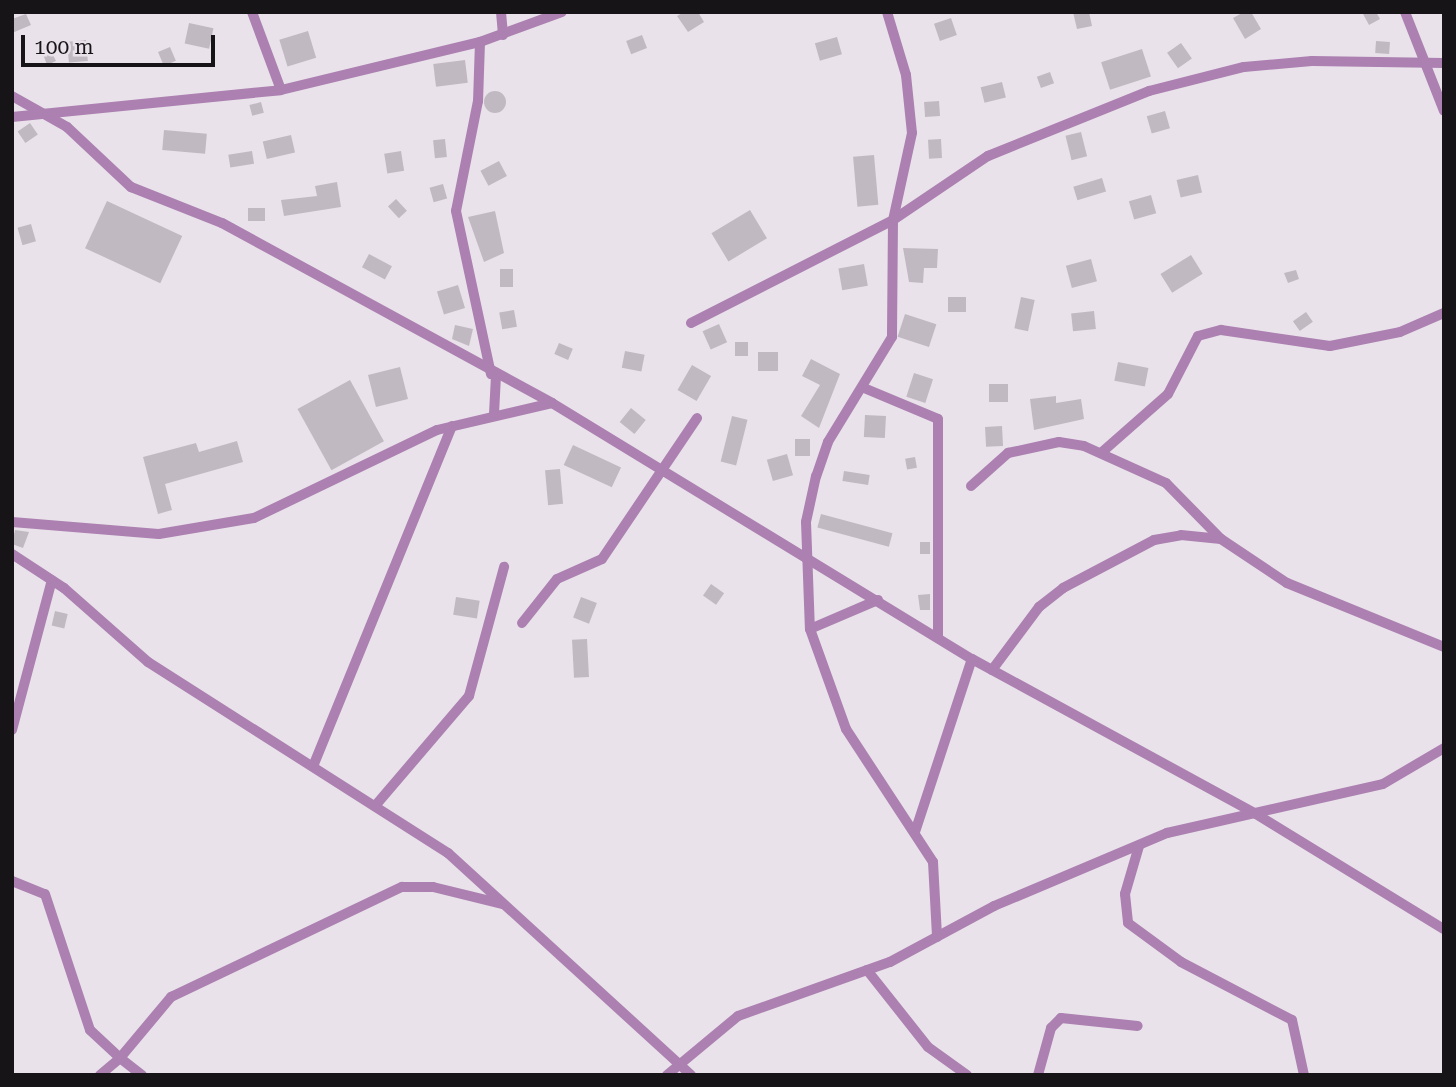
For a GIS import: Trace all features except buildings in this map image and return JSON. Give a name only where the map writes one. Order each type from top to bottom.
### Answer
[{"type":"street","points":[[252,12],[281,89]]},
{"type":"street","points":[[501,12],[503,35]]},
{"type":"street","points":[[12,117],[281,89],[480,42],[562,12]]},
{"type":"street","points":[[887,12],[912,122],[893,220],[892,337],[864,388],[828,442],[816,476],[806,555],[810,629],[846,729],[915,832],[935,871],[937,937]]},
{"type":"street","points":[[1405,12],[1423,64],[1444,111]]},
{"type":"street","points":[[480,42],[478,101],[456,211],[494,375],[494,415]]},
{"type":"street","points":[[691,323],[893,220],[988,156],[1149,91],[1244,67],[1312,61],[1444,63]]},
{"type":"street","points":[[12,96],[67,127],[131,187],[222,223],[494,375],[552,403],[806,555],[972,659],[1256,814],[1444,929]]},
{"type":"street","points":[[1101,453],[1168,394],[1183,355],[1198,336],[1221,330],[1330,346],[1400,332],[1444,313]]},
{"type":"street","points":[[864,388],[938,419],[938,636]]},
{"type":"street","points":[[12,522],[159,534],[254,518],[452,426],[552,403]]},
{"type":"street","points":[[522,624],[556,579],[602,559],[659,469],[697,418]]},
{"type":"street","points":[[314,764],[452,426]]},
{"type":"street","points":[[971,486],[1008,453],[1033,446],[1059,442],[1101,453],[1181,494],[1221,539],[1287,583],[1444,647]]},
{"type":"street","points":[[992,670],[1039,607],[1094,570],[1154,540],[1221,539]]},
{"type":"street","points":[[12,554],[52,580],[148,662],[314,764],[448,853],[683,1062],[691,1075]]},
{"type":"street","points":[[374,806],[470,696],[504,567]]},
{"type":"street","points":[[12,730],[52,580]]},
{"type":"street","points":[[810,629],[878,600]]},
{"type":"street","points":[[915,832],[972,659]]},
{"type":"street","points":[[667,1075],[738,1016],[867,970],[994,906],[1167,833],[1383,784],[1444,748]]},
{"type":"street","points":[[1139,846],[1125,894],[1128,923],[1181,962],[1292,1020],[1304,1075]]},
{"type":"street","points":[[12,881],[46,894],[90,1030],[142,1075]]},
{"type":"street","points":[[100,1075],[120,1058],[172,998],[393,891],[421,886],[504,905]]},
{"type":"street","points":[[867,970],[904,1022],[967,1075]]},
{"type":"street","points":[[1038,1075],[1051,1028],[1061,1018],[1138,1026]]}]
